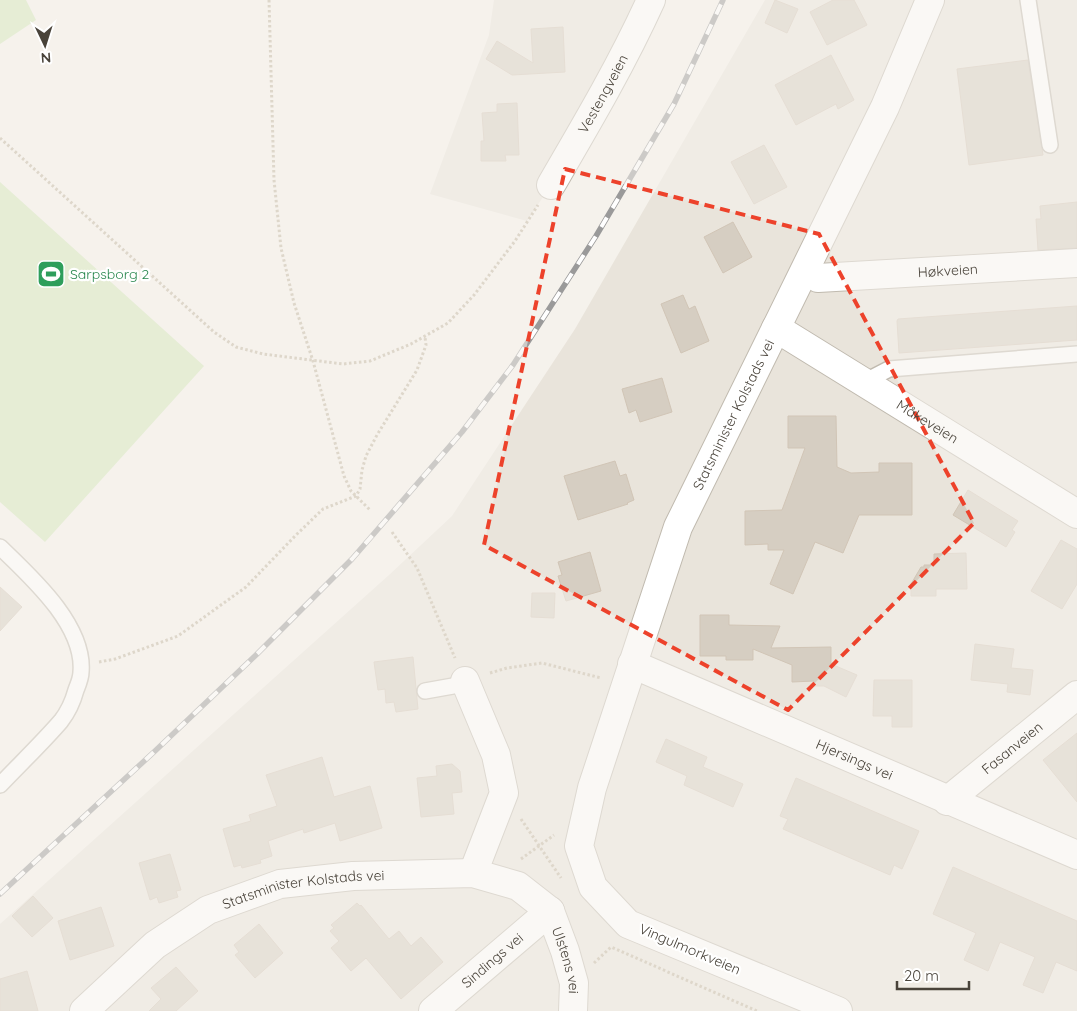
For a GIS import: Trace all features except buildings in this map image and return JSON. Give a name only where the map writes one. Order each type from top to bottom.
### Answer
[{"type":"street","name":"Vestengveien","points":[[550,186],[594,112],[651,0]]},
{"type":"street","name":"Statsminister Kolstads vei","points":[[579,846],[592,788],[678,527],[885,107],[930,0]]},
{"type":"street","name":"Høkveien","points":[[818,278],[1077,263]]},
{"type":"street","name":"Måkeveien","points":[[776,328],[1077,514]]},
{"type":"street","name":"Hjersings vei","points":[[632,664],[947,801],[1077,855]]},
{"type":"street","points":[[465,681],[496,755],[504,793],[473,873]]},
{"type":"street","name":"Fasanveien","points":[[947,801],[1077,695]]},
{"type":"street","name":"Vingulmorkveien","points":[[579,846],[593,887],[628,924],[838,1011]]},
{"type":"street","name":"Statsminister Kolstads vei","points":[[84,1011],[155,945],[208,910],[280,884],[353,876],[473,873],[518,886],[550,911]]},
{"type":"street","name":"Ulstens vei","points":[[550,911],[574,983],[572,1011]]},
{"type":"street","name":"Sindings vei","points":[[434,1011],[550,911]]},
{"type":"lane","points":[[1028,0],[1050,145]]},
{"type":"lane","points":[[864,382],[889,369],[1077,354]]},
{"type":"lane","points":[[0,548],[26,572],[50,599],[72,630],[79,651],[81,666],[81,673],[73,701],[61,720],[0,784]]},
{"type":"lane","points":[[425,691],[453,686],[465,681]]},
{"type":"path","points":[[269,0],[274,180],[281,248],[294,303],[313,362],[344,476],[356,496],[371,511]]},
{"type":"path","points":[[0,138],[214,332],[236,347],[262,354],[313,362],[343,364],[370,361],[411,344],[448,323],[474,295],[515,240],[550,186]]},
{"type":"path","points":[[81,666],[115,659],[178,636],[246,588],[323,509],[356,496],[360,489],[366,456],[417,370],[426,345],[425,337]]},
{"type":"path","points":[[392,532],[417,568],[465,681],[507,668],[542,663],[608,679]]},
{"type":"path","points":[[504,793],[566,886]]},
{"type":"path","points":[[518,861],[553,835],[558,828]]},
{"type":"path","points":[[605,940],[611,948],[757,1011]]},
{"type":"path","points":[[574,983],[611,948]]},
{"type":"highlighted area","points":[[565,169],[819,234],[974,523],[788,710],[484,545]]},
{"type":"shaded area","points":[[494,0],[651,0],[551,185],[527,221],[430,194],[489,35]]},
{"type":"shaded area","points":[[765,0],[1077,0],[1077,1011],[0,1011],[0,924],[389,575],[452,516],[575,329]]},
{"type":"green space","points":[[0,0],[26,0],[36,20],[0,44]]},
{"type":"green space","name":"Sarpsborg 2","points":[[0,182],[204,366],[45,542],[0,502]]},
{"type":"railway","points":[[0,894],[256,655],[352,559],[462,432],[513,365],[596,236],[674,104],[723,0]]},
{"type":"place","name":"Sarpsborg 2","points":[[51,274]]}]
